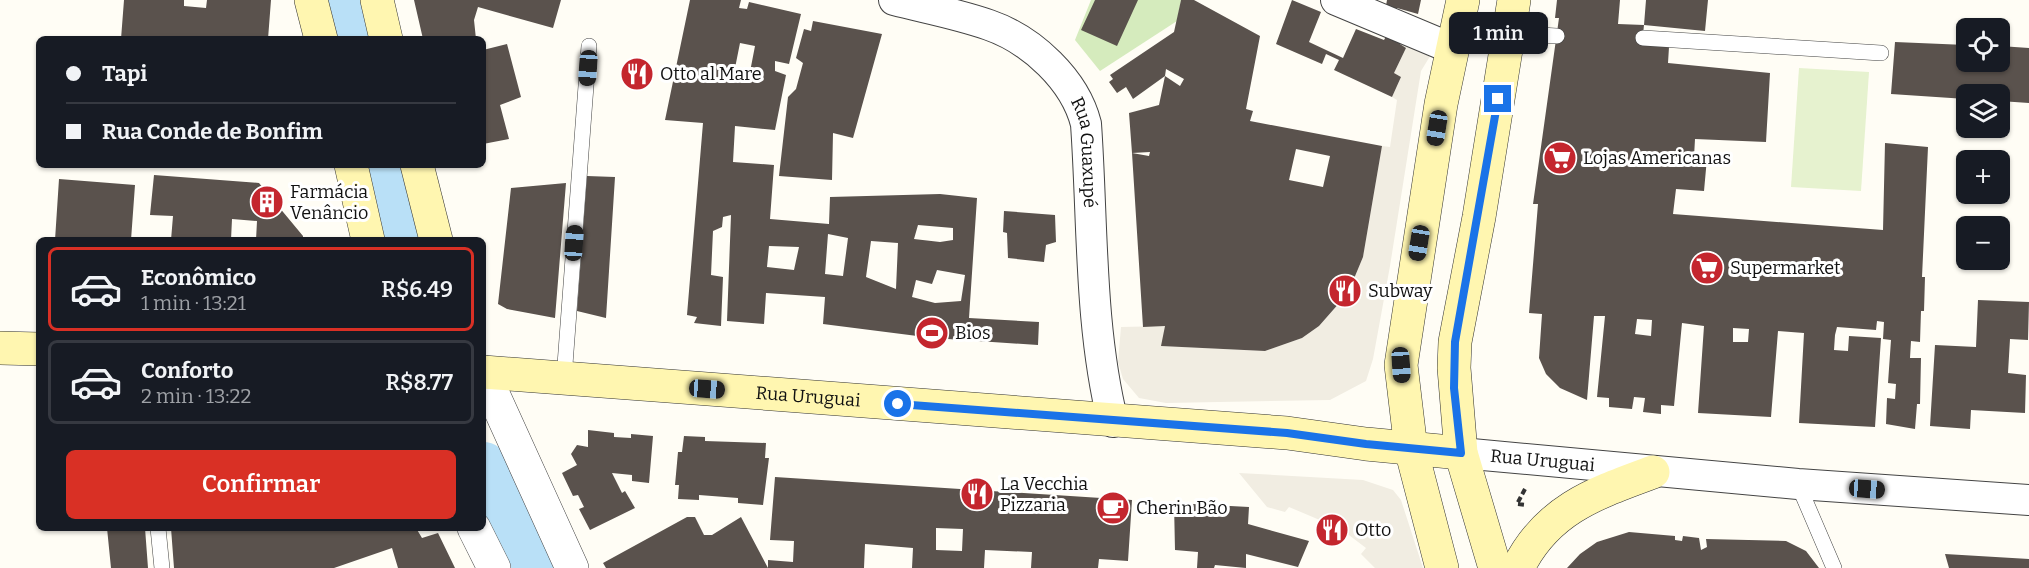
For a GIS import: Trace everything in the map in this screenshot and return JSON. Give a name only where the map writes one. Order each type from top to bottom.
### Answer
[{"type":"main road","points":[[311,0],[320,36]]},
{"type":"main road","points":[[377,0],[385,36]]},
{"type":"main road","points":[[1442,568],[1411,449],[1401,365],[1441,104],[1463,0]]},
{"type":"main road","points":[[1495,568],[1461,453],[1454,388],[1455,342],[1479,217],[1514,0]]},
{"type":"main road","points":[[352,168],[367,237]]},
{"type":"main road","points":[[418,168],[435,237]]},
{"type":"main road","points":[[0,348],[36,349]]},
{"type":"main road","name":"Rua Uruguai","points":[[486,372],[1113,422],[1287,433],[1461,453]]},
{"type":"main road","points":[[1518,568],[1535,539],[1564,511],[1594,494],[1653,472]]},
{"type":"street","name":"Rua Guaxupé","points":[[894,0],[990,25],[1045,60],[1074,91],[1086,124],[1098,337],[1113,422]]},
{"type":"street","points":[[1336,0],[1453,49]]},
{"type":"street","points":[[486,379],[572,568]]},
{"type":"street","name":"Rua Uruguai","points":[[1461,453],[1798,484],[2029,500]]},
{"type":"street","points":[[476,531],[494,568]]},
{"type":"lane","points":[[1509,33],[1557,36]]},
{"type":"lane","points":[[1642,38],[1881,53]]},
{"type":"lane","points":[[564,378],[589,46]]},
{"type":"lane","points":[[1798,484],[1834,568]]},
{"type":"lane","points":[[158,531],[162,568]]},
{"type":"green space","points":[[1091,0],[1181,0],[1177,21],[1100,71],[1075,40]]},
{"type":"green space","points":[[1799,68],[1869,72],[1861,191],[1791,187]]},
{"type":"shaded area","points":[[1403,38],[1432,53],[1421,71],[1390,266],[1373,359],[1366,381],[1330,400],[1166,403],[1139,398],[1123,379],[1118,362],[1121,327],[1165,326],[1162,346],[1265,351],[1302,338],[1319,326],[1348,293],[1363,257],[1382,146],[1390,147],[1397,100],[1392,97],[1401,77],[1394,73],[1406,48],[1400,44]]},
{"type":"shaded area","points":[[1239,473],[1363,480],[1393,490],[1401,500],[1423,568],[1375,568],[1361,554],[1366,548],[1341,529],[1289,507],[1285,512],[1267,507]]},
{"type":"building","points":[[124,0],[184,0],[184,6],[206,8],[207,0],[271,0],[268,36],[121,36]]},
{"type":"building","points":[[414,0],[561,0],[553,28],[478,7],[474,20],[476,36],[422,36]]},
{"type":"building","points":[[690,0],[741,0],[739,8],[747,9],[749,2],[801,14],[789,64],[775,61],[775,71],[786,75],[775,130],[735,126],[733,162],[774,165],[770,219],[829,224],[830,197],[940,194],[977,198],[969,318],[1039,322],[1038,345],[933,338],[823,324],[825,297],[766,293],[764,324],[727,321],[731,215],[723,217],[722,227],[713,231],[711,275],[723,277],[721,326],[694,323],[697,317],[687,315],[703,123],[665,120]],"holes":[[[740,43],[755,46],[749,77],[734,73]],[[918,225],[953,228],[953,240],[940,242],[914,239]],[[828,234],[848,238],[843,276],[825,274]],[[871,241],[898,243],[896,289],[866,277]],[[769,246],[799,247],[794,270],[767,267]],[[937,270],[965,275],[961,301],[935,303],[912,297],[916,280],[932,284]]]},
{"type":"building","points":[[1095,0],[1138,0],[1117,46],[1081,30]]},
{"type":"building","points":[[1181,0],[1194,0],[1260,36],[1246,109],[1253,111],[1250,121],[1382,146],[1363,257],[1348,293],[1319,326],[1302,338],[1265,351],[1161,346],[1165,326],[1143,327],[1129,113],[1159,105],[1165,76],[1133,99],[1126,87],[1117,93],[1109,82],[1113,79],[1110,75],[1174,32]],"holes":[[[1166,69],[1184,79],[1180,86],[1165,76]],[[1296,149],[1330,156],[1323,187],[1289,180]],[[1150,152],[1149,156],[1132,153]]]},
{"type":"building","points":[[1292,0],[1321,12],[1309,42],[1343,58],[1356,29],[1384,40],[1389,31],[1403,38],[1400,44],[1406,48],[1394,73],[1401,77],[1392,97],[1334,70],[1339,60],[1326,54],[1322,64],[1276,44]]},
{"type":"building","points":[[1387,0],[1421,0],[1418,14],[1397,8],[1395,15],[1385,11]]},
{"type":"building","points":[[1557,0],[1620,0],[1618,24],[1644,25],[1642,44],[1669,47],[1668,63],[1770,73],[1766,142],[1695,139],[1694,157],[1707,158],[1704,191],[1676,189],[1673,214],[1883,230],[1885,143],[1928,147],[1922,277],[1925,277],[1924,311],[1921,311],[1920,342],[1911,341],[1910,358],[1921,358],[1920,404],[1917,404],[1915,429],[1886,424],[1887,398],[1895,399],[1896,384],[1888,383],[1891,340],[1883,339],[1884,322],[1877,321],[1876,330],[1837,327],[1835,335],[1834,350],[1848,351],[1849,336],[1881,338],[1875,427],[1799,423],[1804,333],[1778,331],[1771,417],[1698,413],[1704,326],[1682,323],[1674,406],[1661,405],[1661,414],[1643,412],[1645,398],[1634,397],[1632,409],[1609,407],[1609,398],[1597,397],[1605,316],[1594,316],[1587,400],[1560,388],[1546,374],[1539,358],[1542,314],[1529,313],[1538,204],[1533,204],[1559,18],[1555,18]],"holes":[[[1637,319],[1652,320],[1651,336],[1635,334]],[[1733,328],[1749,329],[1748,342],[1733,342]]]},
{"type":"building","points":[[1646,0],[1708,0],[1705,31],[1644,25]]},
{"type":"building","points":[[813,21],[882,34],[853,138],[833,133],[832,180],[779,176],[788,97],[796,89],[803,63],[796,58],[804,29],[811,31]]},
{"type":"building","points":[[1895,42],[1956,45],[1956,72],[2010,72],[2010,47],[2029,48],[2029,103],[2010,102],[2010,84],[1956,84],[1956,98],[1891,94]]},
{"type":"building","points":[[507,44],[521,97],[500,105],[509,139],[486,143],[486,49]]},
{"type":"building","points":[[154,175],[259,183],[303,237],[256,237],[257,221],[232,219],[231,237],[171,237],[173,216],[150,215]]},
{"type":"building","points":[[587,176],[615,177],[606,318],[577,311]]},
{"type":"building","points":[[59,179],[135,185],[131,237],[55,237]]},
{"type":"building","points":[[566,183],[555,318],[507,309],[498,304],[511,188]]},
{"type":"building","points":[[1004,211],[1055,215],[1056,242],[1046,245],[1044,262],[1008,258],[1007,233],[1003,232]]},
{"type":"building","points":[[1978,300],[2029,302],[2028,340],[2010,339],[2008,373],[2026,375],[2025,413],[1971,410],[1970,429],[1930,426],[1935,345],[1976,347]]},
{"type":"building","points":[[588,430],[614,433],[614,437],[631,438],[631,434],[653,436],[649,483],[632,481],[632,475],[612,473],[622,493],[625,491],[635,508],[590,530],[579,509],[584,507],[578,495],[573,496],[562,473],[577,465],[571,454],[577,445],[588,447]]},
{"type":"building","points":[[684,436],[705,437],[705,441],[766,443],[765,458],[769,458],[763,505],[738,503],[738,498],[699,495],[699,500],[678,499],[679,485],[675,485],[678,452],[682,452]]},
{"type":"building","points":[[775,477],[1132,500],[1128,561],[1099,559],[1098,568],[1031,568],[1032,552],[985,550],[984,568],[912,568],[913,548],[865,544],[864,568],[768,568],[768,560],[793,562],[794,541],[770,540]],"holes":[[[936,528],[963,529],[962,551],[936,550]]]},
{"type":"building","points":[[1174,503],[1249,507],[1248,524],[1309,541],[1298,567],[1246,554],[1246,568],[1215,565],[1214,568],[1197,568],[1198,552],[1175,550]]},
{"type":"building","points":[[687,517],[695,517],[704,535],[712,535],[741,517],[768,568],[606,568],[603,563]]},
{"type":"building","points":[[107,531],[145,531],[148,568],[111,568]]},
{"type":"building","points":[[171,531],[418,531],[422,538],[438,533],[455,568],[398,568],[392,548],[334,568],[174,568]]},
{"type":"building","points":[[1629,532],[1675,536],[1675,540],[1682,541],[1683,536],[1699,538],[1701,550],[1707,547],[1706,539],[1786,541],[1806,551],[1819,568],[1567,568],[1580,554],[1597,542]]},
{"type":"building","points":[[1945,554],[2029,559],[2029,568],[1949,568]]},
{"type":"waterway","points":[[344,0],[352,36]]},
{"type":"waterway","points":[[383,168],[401,237]]},
{"type":"waterway","points":[[486,475],[533,568]]},
{"type":"place","name":"Otto al Mare","points":[[637,74]]},
{"type":"place","name":"Lojas Americanas","points":[[1560,158]]},
{"type":"place","name":"Farmácia Venâncio","points":[[267,202]]},
{"type":"place","name":"Supermarket","points":[[1707,268]]},
{"type":"place","name":"Subway","points":[[1345,291]]},
{"type":"place","name":"Bios","points":[[932,333]]},
{"type":"place","name":"La Vecchia Pizzaria","points":[[977,494]]},
{"type":"place","name":"Cherin Bão","points":[[1113,508]]},
{"type":"place","name":"Otto","points":[[1332,530]]},
{"type":"route","points":[[898,404],[1113,422],[1287,433],[1366,444],[1461,453],[1454,388],[1455,342],[1479,217],[1498,99]]}]
